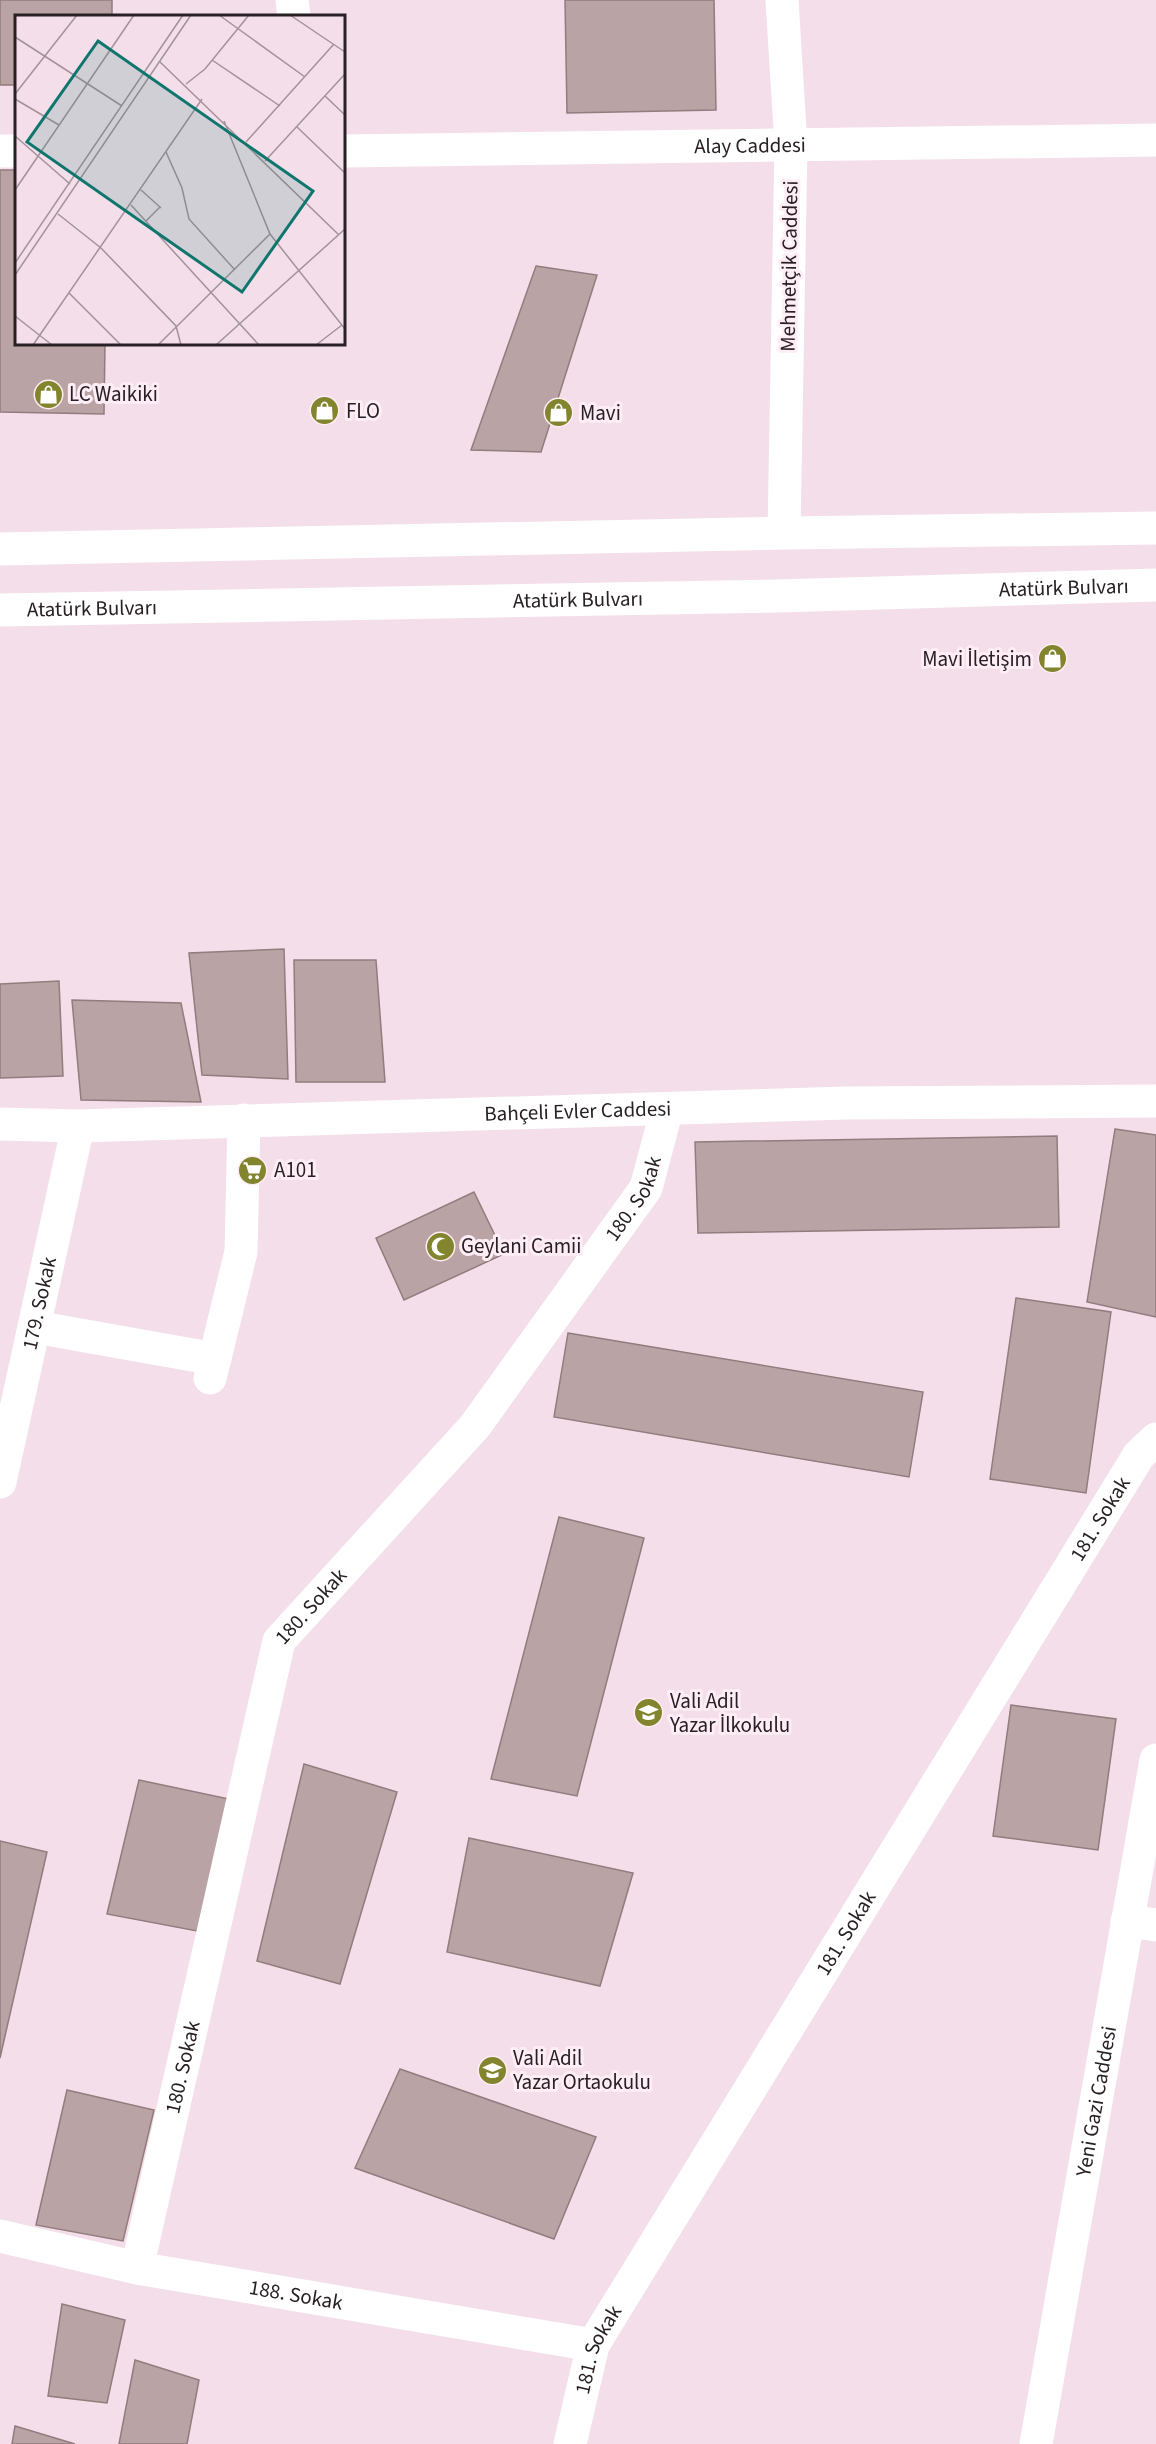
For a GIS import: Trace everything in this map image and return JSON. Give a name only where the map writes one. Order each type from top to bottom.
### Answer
[{"type":"street","points":[[292,0],[294,15]]},
{"type":"street","name":"Mehmetçik Caddesi","points":[[782,0],[791,146],[784,533]]},
{"type":"street","name":"Alay Caddesi","points":[[345,151],[1156,140]]},
{"type":"street","points":[[0,549],[1156,528]]},
{"type":"street","name":"Atatürk Bulvarı","points":[[0,610],[766,597],[1156,585]]},
{"type":"street","name":"Bahçeli Evler Caddesi","points":[[0,1124],[78,1126],[847,1103],[1156,1101]]},
{"type":"street","name":"180. Sokak","points":[[137,2268],[279,1641],[371,1537],[475,1426],[646,1188],[667,1108]]},
{"type":"street","points":[[35,1327],[213,1368],[241,1252],[244,1120]]},
{"type":"street","name":"179. Sokak","points":[[0,1482],[78,1126]]},
{"type":"street","name":"181. Sokak","points":[[570,2444],[593,2345],[1139,1455],[1156,1440]]},
{"type":"street","name":"Yeni Gazi Caddesi","points":[[1036,2444],[1142,1923],[1156,1760]]},
{"type":"street","name":"188. Sokak","points":[[0,2236],[137,2268],[593,2345]]},
{"type":"building","points":[[0,0],[112,0],[112,15],[15,15],[15,85],[0,85]]},
{"type":"building","points":[[565,0],[714,0],[716,110],[567,113]]},
{"type":"building","points":[[0,170],[15,170],[15,345],[105,345],[104,414],[0,412]]},
{"type":"building","points":[[536,266],[597,275],[541,452],[471,450]]},
{"type":"building","points":[[284,949],[288,1079],[202,1075],[189,953]]},
{"type":"building","points":[[294,960],[376,960],[385,1082],[296,1082]]},
{"type":"building","points":[[59,981],[63,1076],[0,1078],[0,984]]},
{"type":"building","points":[[72,1000],[181,1003],[201,1102],[81,1100]]},
{"type":"building","points":[[1115,1129],[1156,1135],[1156,1317],[1087,1302]]},
{"type":"building","points":[[1057,1136],[1059,1227],[698,1233],[695,1142]]},
{"type":"building","name":"Geylani Camii","points":[[474,1192],[504,1254],[404,1300],[376,1238]]},
{"type":"building","points":[[1016,1298],[1111,1312],[1086,1493],[990,1479]]},
{"type":"building","points":[[568,1333],[923,1392],[909,1477],[554,1417]]},
{"type":"building","points":[[559,1517],[644,1538],[577,1796],[491,1779]]},
{"type":"building","points":[[1011,1705],[1116,1719],[1098,1850],[993,1836]]},
{"type":"building","points":[[304,1764],[397,1792],[340,1984],[257,1961]]},
{"type":"building","points":[[139,1780],[229,1799],[197,1931],[107,1914]]},
{"type":"building","points":[[469,1838],[633,1873],[600,1986],[447,1952]]},
{"type":"building","points":[[0,1841],[47,1852],[0,2058]]},
{"type":"building","points":[[400,2069],[596,2137],[554,2239],[355,2168]]},
{"type":"building","points":[[67,2090],[154,2110],[123,2241],[36,2225]]},
{"type":"building","points":[[62,2304],[125,2320],[107,2403],[48,2396]]},
{"type":"building","points":[[135,2360],[199,2380],[187,2444],[119,2444]]},
{"type":"building","points":[[15,2426],[75,2444],[12,2444]]},
{"type":"place","name":"LC Waikiki","points":[[48,394]]},
{"type":"place","name":"FLO","points":[[325,411]]},
{"type":"place","name":"Mavi","points":[[559,413]]},
{"type":"place","name":"Mavi İletişim","points":[[1053,659]]},
{"type":"place","name":"A101","points":[[253,1170]]},
{"type":"place","name":"Geylani Camii","points":[[440,1246]]},
{"type":"place","name":"Vali Adil Yazar İlkokulu","points":[[649,1713]]},
{"type":"place","name":"Vali Adil Yazar Ortaokulu","points":[[492,2070]]}]
